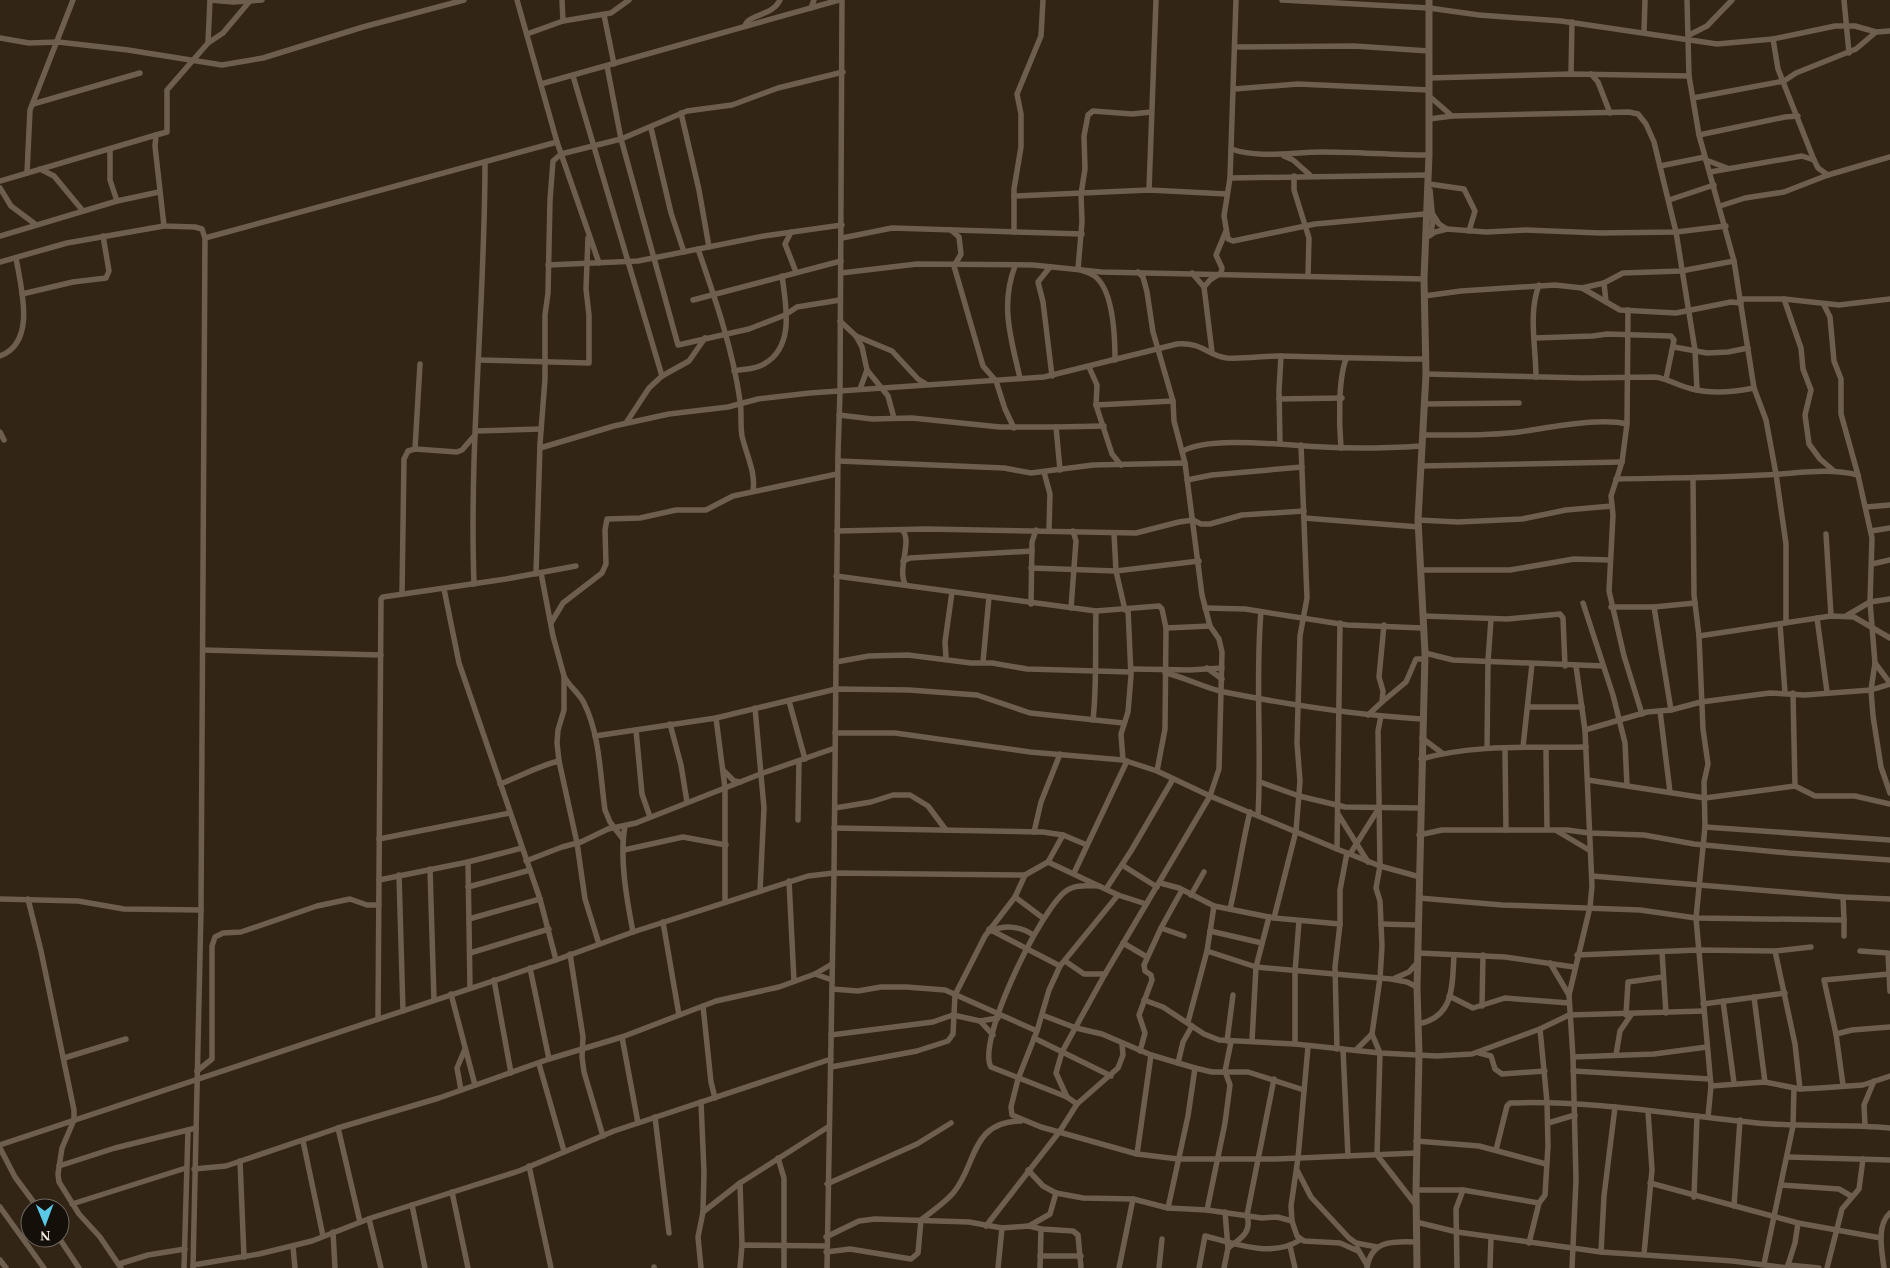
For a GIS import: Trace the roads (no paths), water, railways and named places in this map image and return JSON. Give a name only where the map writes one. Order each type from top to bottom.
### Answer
[{"type":"street","points":[[27,173],[30,115],[73,0]]},
{"type":"street","points":[[208,43],[210,0],[249,2],[262,0]]},
{"type":"street","points":[[0,38],[30,43],[58,42],[128,50],[222,65],[263,58],[363,27],[464,0]]},
{"type":"street","points":[[517,0],[557,142],[578,199],[588,238],[599,263]]},
{"type":"street","points":[[562,0],[564,21]]},
{"type":"street","points":[[527,34],[564,21],[604,15],[617,10],[629,0]]},
{"type":"street","points":[[745,26],[747,21],[776,7],[780,0]]},
{"type":"street","points":[[811,8],[814,0]]},
{"type":"street","points":[[541,84],[841,0],[843,72],[842,238],[840,415],[837,474],[835,808],[826,1238],[827,1268]]},
{"type":"street","points":[[1014,232],[1014,196],[1021,146],[1021,114],[1017,94],[1041,36],[1043,0]]},
{"type":"street","points":[[1149,190],[1156,0]]},
{"type":"street","points":[[1236,0],[1230,178],[1224,216],[1228,239],[1233,241],[1305,226],[1429,213]]},
{"type":"street","points":[[1282,0],[1429,4],[1479,15],[1572,22],[1730,44],[1773,39],[1824,28],[1846,26],[1876,32],[1890,31]]},
{"type":"street","points":[[1644,0],[1644,33]]},
{"type":"street","points":[[1687,0],[1689,76],[1699,135],[1726,226],[1734,261],[1754,388],[1766,420],[1786,544],[1783,624],[1785,693]]},
{"type":"street","points":[[1689,38],[1707,26],[1732,0]]},
{"type":"street","points":[[1844,0],[1849,53]]},
{"type":"street","points":[[0,180],[110,150],[167,132],[169,86],[208,43],[223,33],[249,2]]},
{"type":"street","points":[[1424,248],[1429,236],[1429,4]]},
{"type":"street","points":[[604,15],[614,64]]},
{"type":"street","points":[[1571,74],[1572,22]]},
{"type":"street","points":[[1693,98],[1784,81],[1796,73],[1849,53],[1876,32]]},
{"type":"street","points":[[1773,39],[1776,62],[1814,160],[1818,168],[1828,175]]},
{"type":"street","points":[[1235,47],[1362,47],[1429,51]]},
{"type":"street","points":[[606,66],[621,138],[655,258],[676,343],[679,345],[724,333],[749,329],[785,315],[797,307],[840,300]]},
{"type":"street","points":[[599,944],[585,899],[577,844],[560,761],[558,736],[564,710],[564,676],[538,574],[540,448],[552,164],[561,154],[651,128],[680,113],[694,109],[732,105],[778,88],[843,72]]},
{"type":"street","points":[[33,104],[140,73]]},
{"type":"street","points":[[1429,78],[1571,74],[1689,76]]},
{"type":"street","points":[[1591,74],[1598,82],[1610,113]]},
{"type":"street","points":[[573,76],[662,376]]},
{"type":"street","points":[[1234,89],[1298,84],[1429,93],[1452,116]]},
{"type":"street","points":[[1785,117],[1794,107]]},
{"type":"street","points":[[1078,269],[1082,234],[1081,194],[1085,170],[1084,136],[1091,112],[1102,110],[1132,114],[1151,112]]},
{"type":"street","points":[[680,113],[699,190],[709,247]]},
{"type":"street","points":[[1429,119],[1452,116],[1638,114],[1650,134],[1676,232],[1695,350],[1696,390]]},
{"type":"street","points":[[1699,135],[1798,116]]},
{"type":"street","points":[[651,128],[669,203],[684,252]]},
{"type":"street","points":[[156,135],[155,157],[164,226]]},
{"type":"street","points":[[205,238],[557,142]]},
{"type":"street","points":[[1231,149],[1256,154],[1282,155],[1330,152],[1429,154]]},
{"type":"street","points":[[110,150],[110,180],[117,201]]},
{"type":"street","points":[[1282,155],[1293,160],[1310,175]]},
{"type":"street","points":[[1710,172],[1802,156],[1814,160]]},
{"type":"street","points":[[1720,206],[1745,198],[1784,192],[1828,175],[1890,157]]},
{"type":"street","points":[[1660,166],[1705,158],[1728,168]]},
{"type":"street","points":[[474,584],[472,489],[479,360],[485,163]]},
{"type":"street","points":[[40,169],[54,176],[83,211]]},
{"type":"street","points":[[1230,178],[1310,175],[1428,179],[1464,189],[1473,203],[1475,214],[1469,231]]},
{"type":"street","points":[[1294,176],[1294,190],[1309,238],[1308,276]]},
{"type":"street","points":[[1669,200],[1714,185]]},
{"type":"street","points":[[0,188],[11,206],[35,224]]},
{"type":"street","points":[[1014,196],[1149,190],[1227,194]]},
{"type":"street","points":[[0,236],[117,201],[159,192]]},
{"type":"street","points":[[1429,213],[1439,224],[1447,229]]},
{"type":"street","points":[[1417,1268],[1416,1141],[1419,1056],[1417,987],[1420,877],[1419,835],[1425,656],[1419,523],[1426,374],[1424,248],[1429,213]]},
{"type":"street","points":[[548,265],[628,262],[791,232],[842,225]]},
{"type":"street","points":[[0,262],[67,243],[164,226],[202,229],[205,238],[201,910],[193,1267],[293,1247],[360,1222],[529,1166],[602,1136],[655,1117],[831,1059]]},
{"type":"street","points":[[1429,236],[1434,232],[1447,229],[1469,231],[1676,232],[1726,226]]},
{"type":"street","points":[[842,238],[892,228],[1082,234]]},
{"type":"street","points":[[951,230],[959,237],[961,254],[954,266],[983,366],[996,381],[1004,409],[1014,428]]},
{"type":"street","points":[[1221,273],[1222,268],[1216,255],[1226,231]]},
{"type":"street","points":[[791,232],[785,244],[796,272]]},
{"type":"street","points":[[22,294],[73,282],[106,278],[109,272],[104,236]]},
{"type":"street","points":[[479,360],[579,364],[590,360],[589,315],[586,289],[588,238]]},
{"type":"street","points":[[698,249],[714,294],[734,371],[741,403],[742,431],[754,475],[753,491]]},
{"type":"street","points":[[0,356],[14,347],[20,339],[23,319],[22,294],[16,258]]},
{"type":"street","points":[[693,300],[841,261]]},
{"type":"street","points":[[1424,296],[1539,285],[1582,288],[1604,283],[1623,273],[1681,271],[1734,261]]},
{"type":"street","points":[[841,273],[917,264],[1050,267],[1143,274],[1191,272],[1424,280]]},
{"type":"street","points":[[1015,266],[1008,286],[1008,316],[1020,378]]},
{"type":"street","points":[[1050,267],[1038,282],[1043,302],[1052,376]]},
{"type":"street","points":[[1078,269],[1093,274],[1105,290],[1115,337],[1115,360]]},
{"type":"street","points":[[1191,272],[1204,288],[1212,352]]},
{"type":"street","points":[[1204,288],[1210,280],[1221,273]]},
{"type":"street","points":[[1067,1097],[1056,1073],[1062,1052],[1105,974],[1210,796],[1219,769],[1222,668],[1219,639],[1210,626],[1205,608],[1183,450],[1174,421],[1173,401],[1153,332],[1143,274]]},
{"type":"street","points":[[734,371],[763,365],[778,354],[786,331],[782,276]]},
{"type":"street","points":[[1604,283],[1606,302]]},
{"type":"street","points":[[1536,377],[1535,296],[1539,285]]},
{"type":"street","points":[[1530,286],[1535,296]]},
{"type":"street","points":[[1582,288],[1620,310],[1676,313],[1740,301],[1784,299],[1824,305],[1890,299]]},
{"type":"street","points":[[1784,299],[1801,348],[1803,369],[1812,390],[1805,415],[1809,444],[1820,459],[1834,471]]},
{"type":"street","points":[[1824,305],[1830,317],[1834,361],[1841,379],[1841,414],[1871,531],[1870,627],[1875,663],[1871,690],[1882,767],[1890,793]]},
{"type":"street","points":[[1628,310],[1629,376],[1627,424],[1622,462],[1611,491],[1609,592],[1611,606],[1642,714]]},
{"type":"street","points":[[840,320],[856,336],[862,347],[867,370],[884,388],[889,398],[894,418]]},
{"type":"street","points":[[1535,338],[1607,334],[1671,336],[1674,340],[1674,347],[1666,379]]},
{"type":"street","points":[[856,336],[892,351],[918,379],[928,385]]},
{"type":"street","points":[[626,424],[650,388],[662,376],[689,361],[706,338]]},
{"type":"street","points":[[540,448],[626,424],[741,403],[801,394],[1052,376],[1159,348],[1189,343],[1197,344],[1229,358],[1281,356],[1346,359],[1425,359]]},
{"type":"street","points":[[1674,347],[1717,353],[1748,348]]},
{"type":"street","points":[[1280,443],[1281,356]]},
{"type":"street","points":[[1341,448],[1339,414],[1342,398],[1341,374],[1346,359]]},
{"type":"street","points":[[415,449],[420,364]]},
{"type":"street","points":[[1090,367],[1097,385],[1096,406],[1114,458],[1121,465]]},
{"type":"street","points":[[860,390],[867,370]]},
{"type":"street","points":[[1426,374],[1536,377],[1629,376],[1666,379],[1696,390],[1711,392],[1754,388]]},
{"type":"street","points":[[1279,400],[1342,398]]},
{"type":"street","points":[[1096,406],[1173,401]]},
{"type":"street","points":[[1424,404],[1520,403]]},
{"type":"street","points":[[840,415],[872,419],[894,418],[1014,428],[1104,426]]},
{"type":"street","points":[[1423,435],[1506,433],[1606,422],[1627,424]]},
{"type":"street","points":[[1056,427],[1060,470]]},
{"type":"street","points":[[402,594],[404,459],[408,452],[415,449],[457,452],[462,450],[475,433],[541,429]]},
{"type":"street","points":[[0,432],[4,440]]},
{"type":"street","points":[[1179,440],[1197,445],[1280,443],[1341,448],[1422,446]]},
{"type":"street","points":[[1183,450],[1197,445]]},
{"type":"street","points":[[1252,1041],[1256,968],[1296,832],[1299,796],[1297,743],[1300,636],[1307,598],[1301,445]]},
{"type":"street","points":[[838,461],[1044,472],[1093,465],[1185,463]]},
{"type":"street","points":[[1422,466],[1622,462]]},
{"type":"street","points":[[1187,480],[1212,474],[1302,467]]},
{"type":"street","points":[[1616,479],[1692,479],[1834,471],[1858,475]]},
{"type":"street","points":[[1044,472],[1050,494],[1049,530]]},
{"type":"street","points":[[551,623],[563,602],[602,573],[606,564],[605,530],[607,520],[640,518],[676,510],[706,510],[733,496],[837,474]]},
{"type":"street","points":[[1692,479],[1695,603],[1699,636],[1701,702],[1708,764],[1704,782],[1705,827],[1696,918],[1711,1086],[1708,1117]]},
{"type":"street","points":[[1866,507],[1890,505]]},
{"type":"street","points":[[837,531],[1049,530],[1136,533],[1167,524],[1193,520],[1201,524],[1210,524],[1242,515],[1304,515],[1419,523],[1522,519],[1566,510],[1612,506]]},
{"type":"street","points":[[1871,531],[1890,528]]},
{"type":"street","points":[[902,530],[907,539],[902,561],[902,578],[905,584]]},
{"type":"street","points":[[1031,604],[1033,536],[1036,530]]},
{"type":"street","points":[[1071,608],[1076,541],[1073,531]]},
{"type":"street","points":[[1076,886],[1077,874],[1087,844],[1125,760],[1121,734],[1128,712],[1131,670],[1126,610],[1116,571],[1114,533]]},
{"type":"street","points":[[1826,534],[1831,616]]},
{"type":"street","points":[[902,561],[910,558],[1032,551]]},
{"type":"street","points":[[904,552],[910,558]]},
{"type":"street","points":[[1421,570],[1510,570],[1574,560],[1610,560]]},
{"type":"street","points":[[1872,564],[1890,560]]},
{"type":"street","points":[[1032,568],[1116,571],[1199,561]]},
{"type":"street","points":[[378,1019],[381,599],[383,597],[538,574],[576,566]]},
{"type":"street","points":[[836,576],[905,584],[1031,604],[1096,611],[1159,606],[1162,609],[1166,628],[1165,729],[1157,771]]},
{"type":"street","points":[[897,583],[902,578]]},
{"type":"street","points":[[444,589],[459,663],[540,899],[556,960]]},
{"type":"street","points":[[946,658],[945,642],[952,592]]},
{"type":"street","points":[[983,662],[989,597]]},
{"type":"street","points":[[1846,616],[1870,602],[1890,599]]},
{"type":"street","points":[[1583,603],[1626,747],[1627,785]]},
{"type":"street","points":[[1611,606],[1654,607],[1695,603]]},
{"type":"street","points":[[1654,607],[1671,710]]},
{"type":"street","points":[[1205,608],[1225,608],[1340,623],[1423,628]]},
{"type":"street","points":[[1093,720],[1097,690],[1094,670],[1096,611]]},
{"type":"street","points":[[1258,815],[1260,697],[1258,652],[1261,612]]},
{"type":"street","points":[[1423,616],[1491,619],[1556,614],[1563,616],[1565,666]]},
{"type":"street","points":[[1699,636],[1831,616],[1846,616],[1854,617],[1890,638]]},
{"type":"street","points":[[1817,618],[1827,692]]},
{"type":"street","points":[[1487,748],[1488,661],[1491,619]]},
{"type":"street","points":[[1337,849],[1340,623]]},
{"type":"street","points":[[1382,702],[1383,691],[1380,677],[1384,625]]},
{"type":"street","points":[[1166,628],[1210,626]]},
{"type":"street","points":[[203,650],[381,655]]},
{"type":"street","points":[[836,662],[885,655],[946,658],[1027,669],[1165,671],[1222,668]]},
{"type":"street","points":[[1368,715],[1406,682],[1416,660],[1425,656],[1453,660],[1565,666],[1603,666]]},
{"type":"street","points":[[1586,730],[1653,710],[1671,710],[1701,702],[1785,693],[1805,695],[1871,690],[1890,683],[1875,663]]},
{"type":"street","points":[[1523,747],[1532,664]]},
{"type":"street","points":[[1572,1268],[1574,1248],[1574,1103],[1569,994],[1590,907],[1592,876],[1588,833],[1586,730],[1576,666]]},
{"type":"street","points":[[1207,668],[1222,679]]},
{"type":"street","points":[[1165,671],[1222,691],[1340,713],[1422,719]]},
{"type":"street","points":[[564,676],[581,698],[595,736],[605,810],[623,839]]},
{"type":"street","points":[[595,736],[716,718],[836,689],[909,690],[977,695],[1030,713],[1123,723]]},
{"type":"street","points":[[1793,693],[1795,786]]},
{"type":"street","points":[[789,701],[802,760],[798,820]]},
{"type":"street","points":[[1528,707],[1582,708]]},
{"type":"street","points":[[755,708],[763,774],[764,808],[760,891]]},
{"type":"street","points":[[1660,711],[1670,792]]},
{"type":"street","points":[[1382,716],[1378,731],[1380,866],[1376,888],[1380,901],[1380,978],[1372,1034],[1380,1053],[1378,1155],[1416,1205]]},
{"type":"street","points":[[716,718],[725,788],[725,902]]},
{"type":"street","points":[[670,724],[681,765],[686,802]]},
{"type":"street","points":[[636,730],[642,794],[650,817]]},
{"type":"street","points":[[835,733],[895,733],[1030,752],[1125,760],[1157,771],[1210,796],[1368,862],[1420,877]]},
{"type":"street","points":[[1422,738],[1442,753]]},
{"type":"street","points":[[1421,759],[1442,753],[1487,748],[1586,747]]},
{"type":"street","points":[[526,861],[562,847],[577,844],[615,828],[650,817],[835,748]]},
{"type":"street","points":[[1546,748],[1547,829]]},
{"type":"street","points":[[1505,749],[1506,830]]},
{"type":"street","points":[[1034,832],[1041,802],[1060,754]]},
{"type":"street","points":[[500,784],[525,775],[537,767],[560,761]]},
{"type":"street","points":[[723,770],[731,779],[740,782]]},
{"type":"street","points":[[1106,889],[1173,779]]},
{"type":"street","points":[[1588,780],[1704,798],[1795,786],[1815,796],[1855,796],[1890,804]]},
{"type":"street","points":[[1260,782],[1299,796],[1339,806],[1420,808]]},
{"type":"street","points":[[835,808],[893,796],[910,795],[928,806],[946,830]]},
{"type":"street","points":[[1348,1156],[1335,975],[1340,924],[1340,890],[1349,854],[1379,808]]},
{"type":"street","points":[[1230,909],[1240,866],[1240,848],[1250,812]]},
{"type":"street","points":[[379,839],[510,813]]},
{"type":"street","points":[[1338,814],[1368,862]]},
{"type":"street","points":[[939,822],[939,829]]},
{"type":"street","points":[[625,826],[623,839],[626,897],[633,932]]},
{"type":"street","points":[[1705,827],[1890,840]]},
{"type":"street","points":[[834,828],[1034,832],[1063,835],[1087,844]]},
{"type":"street","points":[[1419,835],[1442,830],[1547,829],[1644,836],[1703,845],[1890,860]]},
{"type":"street","points":[[1555,830],[1589,850]]},
{"type":"street","points":[[30,1198],[18,1184],[0,1146],[556,960],[633,932],[813,874],[1025,875],[1048,862],[1063,835]]},
{"type":"street","points":[[624,850],[683,837],[726,845]]},
{"type":"street","points":[[378,880],[468,862],[522,848]]},
{"type":"street","points":[[468,862],[470,988]]},
{"type":"street","points":[[1048,862],[1116,894],[1146,904]]},
{"type":"street","points":[[1122,865],[1159,885],[1182,890],[1214,906],[1271,918],[1340,924]]},
{"type":"street","points":[[430,869],[434,1000]]},
{"type":"street","points":[[468,887],[530,870]]},
{"type":"street","points":[[1191,895],[1204,872]]},
{"type":"street","points":[[399,875],[403,1010]]},
{"type":"street","points":[[831,1067],[942,1044],[948,1041],[953,1034],[955,995],[991,930],[1015,896],[1025,875]]},
{"type":"street","points":[[1592,876],[1699,886],[1890,899]]},
{"type":"street","points":[[1112,880],[1116,894]]},
{"type":"street","points":[[789,882],[794,981]]},
{"type":"street","points":[[1077,1104],[1067,1097],[990,1067],[988,1052],[992,1036],[1025,949],[1043,918],[1065,891],[1076,886],[1099,886]]},
{"type":"street","points":[[1140,1051],[1145,1033],[1138,1017],[1152,980],[1151,976],[1144,969],[1147,957],[1182,890]]},
{"type":"street","points":[[1116,894],[1062,963],[1018,1079],[1010,1112],[1012,1115],[1024,1121],[1137,1154],[1178,1159],[1298,1158],[1416,1153]]},
{"type":"street","points":[[1015,896],[1043,918]]},
{"type":"street","points":[[1843,897],[1844,936]]},
{"type":"street","points":[[1419,898],[1502,905],[1640,910],[1696,918],[1844,920]]},
{"type":"street","points":[[0,899],[78,901],[124,908],[201,910]]},
{"type":"street","points":[[197,1072],[212,1059],[212,946],[215,937],[241,932],[317,906],[350,899],[367,905],[379,904]]},
{"type":"street","points":[[469,920],[540,899]]},
{"type":"street","points":[[28,900],[64,1058],[74,1120],[67,1133],[59,1166],[59,1182],[72,1204],[120,1266],[148,1255],[185,1250]]},
{"type":"street","points":[[1178,1063],[1190,1024],[1207,951],[1214,906]]},
{"type":"street","points":[[1295,1044],[1295,972],[1299,921]]},
{"type":"street","points":[[663,922],[680,1015]]},
{"type":"street","points":[[1381,924],[1418,925]]},
{"type":"street","points":[[991,930],[1001,927],[1018,928],[1033,935]]},
{"type":"street","points":[[1161,928],[1184,936]]},
{"type":"street","points":[[470,953],[549,930]]},
{"type":"street","points":[[991,930],[1025,949],[1062,963],[1084,974],[1105,974]]},
{"type":"street","points":[[1210,932],[1262,943]]},
{"type":"street","points":[[1123,943],[1147,957]]},
{"type":"street","points":[[1577,956],[1698,950],[1775,951],[1811,947]]},
{"type":"street","points":[[1207,951],[1256,968],[1391,979],[1408,982],[1417,987]]},
{"type":"street","points":[[1764,1264],[1787,1158],[1797,1089],[1795,1044],[1775,951]]},
{"type":"street","points":[[1860,951],[1888,952],[1890,991]]},
{"type":"street","points":[[1662,952],[1666,1013]]},
{"type":"street","points":[[1418,953],[1483,955],[1574,967]]},
{"type":"street","points":[[570,954],[584,1037],[582,1050],[584,1072],[602,1136]]},
{"type":"street","points":[[1418,1024],[1428,1022],[1444,1011],[1449,996],[1454,955]]},
{"type":"street","points":[[1482,1006],[1483,955]]},
{"type":"street","points":[[1391,979],[1409,972],[1418,963]]},
{"type":"street","points":[[1550,963],[1569,994]]},
{"type":"street","points":[[194,1169],[215,1168],[303,1141],[338,1128],[539,1064],[549,1059],[622,1037],[736,995],[769,990],[815,974],[832,964]]},
{"type":"street","points":[[530,968],[549,1059]]},
{"type":"street","points":[[815,974],[832,980]]},
{"type":"street","points":[[1843,1085],[1836,1034],[1824,980],[1889,974]]},
{"type":"street","points":[[1616,1055],[1620,1031],[1628,1015],[1628,982],[1664,977]]},
{"type":"street","points":[[494,980],[512,1073]]},
{"type":"street","points":[[832,989],[858,991],[881,987],[906,987],[945,990],[999,1017],[1037,1031]]},
{"type":"street","points":[[1703,1004],[1785,993]]},
{"type":"street","points":[[452,994],[475,1085]]},
{"type":"street","points":[[1207,1210],[1218,1160],[1230,1085],[1225,1071],[1233,995]]},
{"type":"street","points":[[1449,996],[1460,999],[1470,1008],[1505,998],[1569,1003]]},
{"type":"street","points":[[1754,997],[1764,1082]]},
{"type":"street","points":[[1144,1000],[1163,1007],[1204,1034],[1229,1042],[1252,1041],[1295,1044],[1419,1056],[1479,1053],[1491,1056],[1495,1069],[1502,1074],[1545,1071]]},
{"type":"street","points":[[1723,1001],[1734,1083]]},
{"type":"street","points":[[704,1006],[715,1098]]},
{"type":"street","points":[[1479,1053],[1540,1029],[1569,1015],[1628,1015],[1704,1011]]},
{"type":"street","points":[[831,1035],[933,1022],[953,1015],[980,1021],[999,1017]]},
{"type":"street","points":[[1042,1015],[1076,1028],[1102,1034],[1150,1055],[1195,1068],[1212,1072],[1248,1072],[1304,1090]]},
{"type":"street","points":[[980,1021],[992,1036]]},
{"type":"street","points":[[1836,1034],[1852,1030],[1890,1027]]},
{"type":"street","points":[[1529,1243],[1539,1203],[1545,1195],[1548,1123],[1540,1029]]},
{"type":"street","points":[[1356,1050],[1372,1034]]},
{"type":"street","points":[[622,1037],[638,1123]]},
{"type":"street","points":[[1034,1038],[1110,1076]]},
{"type":"street","points":[[64,1058],[126,1039]]},
{"type":"street","points":[[986,1226],[1060,1131],[1077,1104],[1118,1068],[1123,1055],[1122,1044]]},
{"type":"street","points":[[1300,1240],[1295,1232],[1290,1206],[1297,1170],[1308,1046]]},
{"type":"street","points":[[1573,1057],[1669,1053],[1707,1047]]},
{"type":"street","points":[[1123,1055],[1132,1048]]},
{"type":"street","points":[[461,1090],[457,1068],[466,1049]]},
{"type":"street","points":[[1137,1154],[1150,1055]]},
{"type":"street","points":[[539,1064],[564,1151]]},
{"type":"street","points":[[1168,1208],[1188,1116],[1195,1068]]},
{"type":"street","points":[[1573,1071],[1710,1079]]},
{"type":"street","points":[[1711,1086],[1764,1082],[1797,1089],[1863,1085],[1890,1076]]},
{"type":"street","points":[[1230,1244],[1246,1235],[1249,1228],[1247,1215],[1274,1079]]},
{"type":"street","points":[[1864,1125],[1864,1105],[1874,1081]]},
{"type":"street","points":[[701,1102],[703,1212],[698,1230],[701,1268]]},
{"type":"street","points":[[1496,1150],[1507,1104],[1574,1103],[1793,1126],[1864,1125],[1890,1128]]},
{"type":"street","points":[[1601,1252],[1604,1196],[1615,1107]]},
{"type":"street","points":[[1644,1254],[1652,1157],[1648,1111]]},
{"type":"street","points":[[1548,1123],[1574,1115]]},
{"type":"street","points":[[1694,1196],[1697,1116]]},
{"type":"street","points":[[655,1117],[670,1233]]},
{"type":"street","points":[[1734,1206],[1740,1120]]},
{"type":"street","points":[[742,1246],[850,1249],[911,1259],[918,1253],[921,1220],[955,1192],[971,1157],[986,1133],[1010,1122],[1024,1121]]},
{"type":"street","points":[[827,1184],[917,1144],[951,1123]]},
{"type":"street","points":[[703,1212],[740,1183],[828,1127]]},
{"type":"street","points":[[59,1166],[196,1128]]},
{"type":"street","points":[[338,1128],[360,1222]]},
{"type":"street","points":[[184,1268],[188,1130]]},
{"type":"street","points":[[303,1141],[323,1236]]},
{"type":"street","points":[[1416,1141],[1479,1146],[1546,1164]]},
{"type":"street","points":[[778,1158],[784,1178],[784,1268]]},
{"type":"street","points":[[1787,1158],[1890,1160]]},
{"type":"street","points":[[1827,1268],[1842,1209],[1859,1189],[1863,1158]]},
{"type":"street","points":[[240,1161],[244,1257]]},
{"type":"street","points":[[529,1166],[551,1268]]},
{"type":"street","points":[[72,1204],[186,1168]]},
{"type":"street","points":[[1028,1170],[1043,1186],[1056,1194],[1083,1198],[1133,1199],[1168,1208],[1207,1210],[1262,1218],[1277,1217],[1292,1221]]},
{"type":"street","points":[[1297,1170],[1311,1197],[1356,1243],[1358,1251],[1367,1267]]},
{"type":"street","points":[[740,1183],[742,1246],[740,1268]]},
{"type":"street","points":[[1650,1183],[1798,1224],[1882,1238]]},
{"type":"street","points":[[1781,1185],[1839,1190],[1852,1196]]},
{"type":"street","points":[[1416,1190],[1462,1190],[1539,1203]]},
{"type":"street","points":[[1457,1268],[1456,1206],[1462,1190]]},
{"type":"street","points":[[452,1192],[468,1268]]},
{"type":"street","points":[[1029,1226],[1050,1214],[1056,1194]]},
{"type":"street","points":[[1119,1268],[1133,1199]]},
{"type":"street","points":[[412,1205],[425,1268]]},
{"type":"street","points":[[0,1207],[44,1268]]},
{"type":"street","points":[[1224,1268],[1230,1244],[1225,1212]]},
{"type":"street","points":[[1884,1268],[1882,1238],[1885,1219],[1890,1213]]},
{"type":"street","points":[[369,1219],[381,1268]]},
{"type":"street","points":[[826,1238],[854,1223],[866,1219],[969,1222],[1002,1228],[1029,1226],[1077,1232],[1082,1268]]},
{"type":"street","points":[[1416,1222],[1457,1232],[1601,1252],[1819,1268]]},
{"type":"street","points":[[1787,1267],[1795,1243],[1798,1224]]},
{"type":"street","points":[[998,1268],[1002,1228]]},
{"type":"street","points":[[1040,1268],[1042,1229]]},
{"type":"street","points":[[333,1232],[335,1268]]},
{"type":"street","points":[[1199,1268],[1204,1237],[1230,1244],[1265,1248],[1288,1247],[1300,1240],[1340,1243],[1358,1251]]},
{"type":"street","points":[[1490,1268],[1491,1237]]},
{"type":"street","points":[[1159,1268],[1162,1239]]},
{"type":"street","points":[[1356,1243],[1377,1247],[1396,1242],[1417,1242]]},
{"type":"street","points":[[293,1247],[295,1268]]},
{"type":"street","points":[[1288,1247],[1294,1268]]},
{"type":"street","points":[[1367,1267],[1371,1253],[1377,1247]]},
{"type":"street","points":[[67,1248],[80,1268]]},
{"type":"street","points":[[1040,1256],[1081,1256]]},
{"type":"street","points":[[0,1260],[6,1268]]}]
